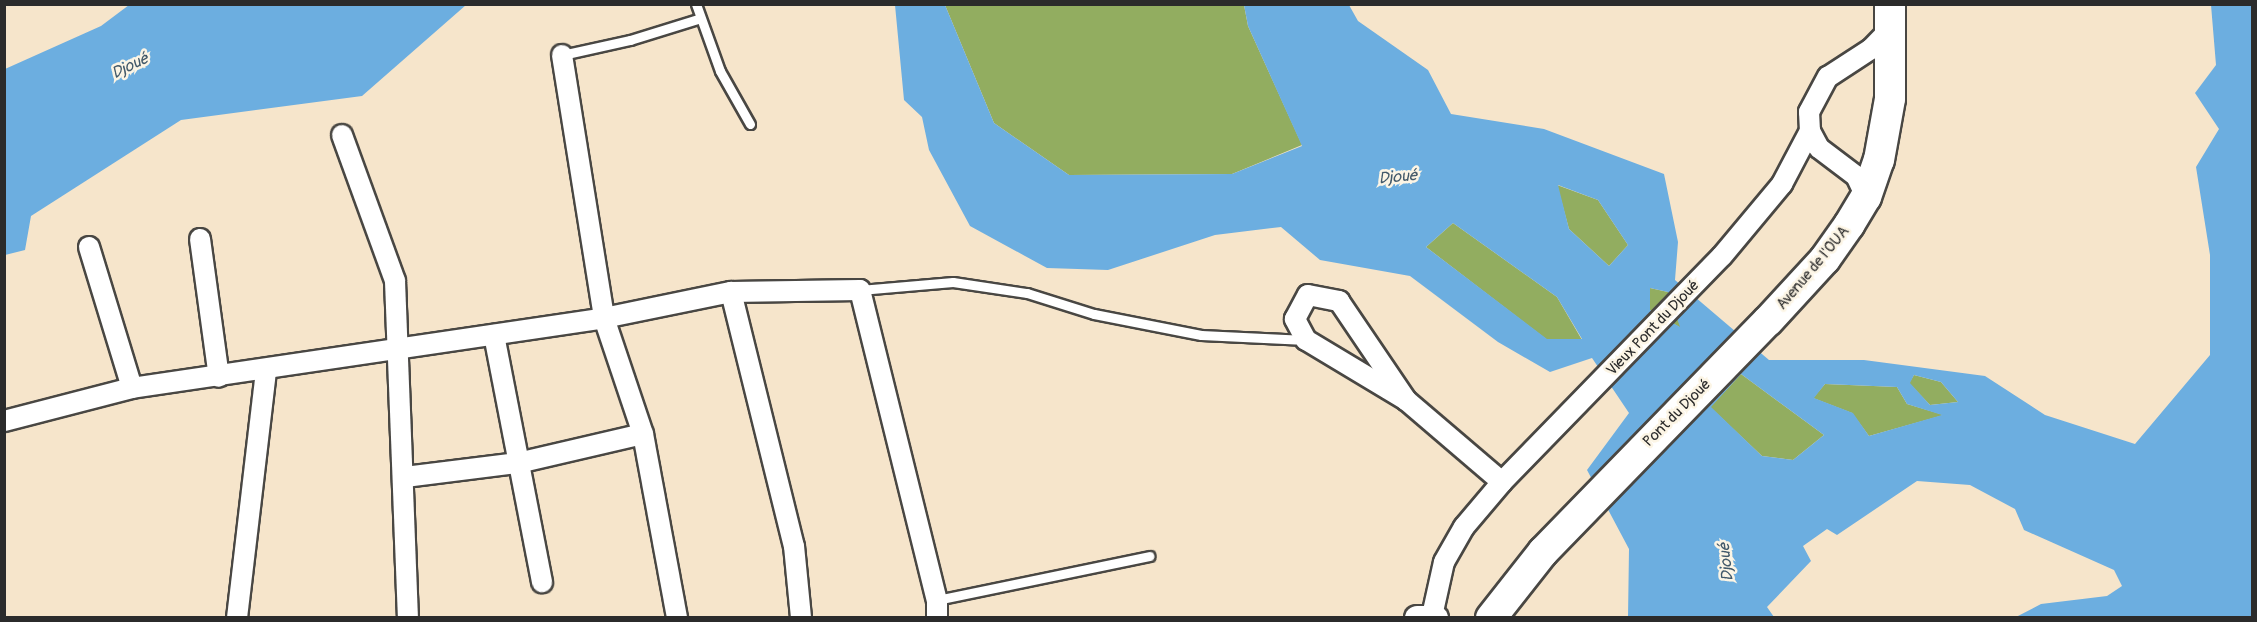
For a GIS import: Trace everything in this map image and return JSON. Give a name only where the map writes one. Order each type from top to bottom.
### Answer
[{"type":"main road","name":"Avenue de l'OUA","points":[[1768,321],[1825,259],[1866,197],[1879,160],[1890,99],[1890,17]]},
{"type":"main road","name":"Pont du Djoué","points":[[1491,618],[1543,552],[1587,504],[1768,321]]},
{"type":"main road","points":[[1471,618],[1519,563],[1543,552]]},
{"type":"street","name":"Vieux Pont du Djoué","points":[[1429,617],[1444,562],[1464,528],[1502,482],[1722,256],[1782,184],[1810,131],[1809,112],[1828,77],[1871,49],[1890,17]]},
{"type":"street","points":[[562,55],[604,318],[643,434],[677,618]]},
{"type":"street","points":[[1810,131],[1819,148],[1856,176],[1866,197]]},
{"type":"street","points":[[342,135],[395,281],[396,351],[405,477],[408,618]]},
{"type":"street","points":[[200,239],[219,377]]},
{"type":"street","points":[[88,247],[132,388]]},
{"type":"street","points":[[4,421],[132,388],[266,371],[604,318],[731,292],[860,290],[937,609]]},
{"type":"street","points":[[731,292],[794,546],[801,618]]},
{"type":"street","points":[[1406,400],[1339,301],[1308,295],[1295,319],[1306,340],[1406,400],[1502,482]]},
{"type":"street","points":[[494,335],[542,582]]},
{"type":"street","points":[[237,618],[266,371]]},
{"type":"street","points":[[405,477],[518,463],[643,434]]},
{"type":"lane","points":[[696,4],[698,19],[720,71],[750,124]]},
{"type":"lane","points":[[562,55],[630,40],[698,19]]},
{"type":"lane","points":[[860,290],[953,282],[1027,293],[1094,314],[1201,335],[1306,340]]},
{"type":"lane","points":[[937,609],[1150,556]]},
{"type":"green space","points":[[945,5],[1244,5],[1248,26],[1302,145],[1232,174],[1069,175],[994,123]]},
{"type":"green space","points":[[1557,185],[1598,200],[1628,245],[1609,266],[1569,229]]},
{"type":"green space","points":[[1453,223],[1557,297],[1582,340],[1546,339],[1426,247]]},
{"type":"green space","points":[[1650,288],[1668,292],[1681,328],[1650,310]]},
{"type":"green space","points":[[1741,374],[1824,435],[1793,460],[1762,456],[1710,407]]},
{"type":"green space","points":[[1914,375],[1941,382],[1958,402],[1930,405],[1909,383]]},
{"type":"green space","points":[[1825,384],[1897,387],[1907,404],[1944,415],[1869,436],[1852,413],[1813,398]]},
{"type":"water","name":"Djoué","points":[[129,5],[466,5],[362,96],[181,120],[31,216],[25,250],[5,255],[5,69],[101,26]]},
{"type":"water","name":"Djoué","points":[[895,5],[945,5],[994,123],[1069,175],[1232,174],[1302,146],[1248,26],[1244,5],[1349,5],[1358,21],[1428,70],[1451,114],[1544,129],[1664,174],[1678,242],[1675,280],[1769,360],[1864,360],[1985,376],[2045,415],[2135,444],[2210,355],[2210,255],[2196,167],[2219,129],[2195,93],[2216,65],[2211,5],[2252,5],[2252,617],[2016,617],[2041,604],[2107,596],[2122,586],[2114,570],[2024,530],[2015,509],[1970,485],[1917,481],[1837,535],[1827,529],[1803,546],[1811,561],[1767,607],[1774,617],[1628,617],[1629,549],[1587,470],[1629,413],[1592,358],[1550,372],[1498,342],[1410,276],[1320,260],[1281,227],[1215,235],[1108,270],[1047,268],[970,226],[929,150],[922,117],[904,100]],"holes":[[[1558,185],[1598,200],[1628,245],[1609,266],[1569,229]],[[1453,223],[1557,297],[1582,339],[1547,339],[1426,247]],[[1650,288],[1668,292],[1680,327],[1650,310]],[[1741,374],[1824,435],[1793,460],[1762,456],[1711,407]],[[1914,375],[1941,382],[1958,402],[1930,405],[1910,383]],[[1825,384],[1897,387],[1907,404],[1942,415],[1869,436],[1853,413],[1814,398]]]}]
